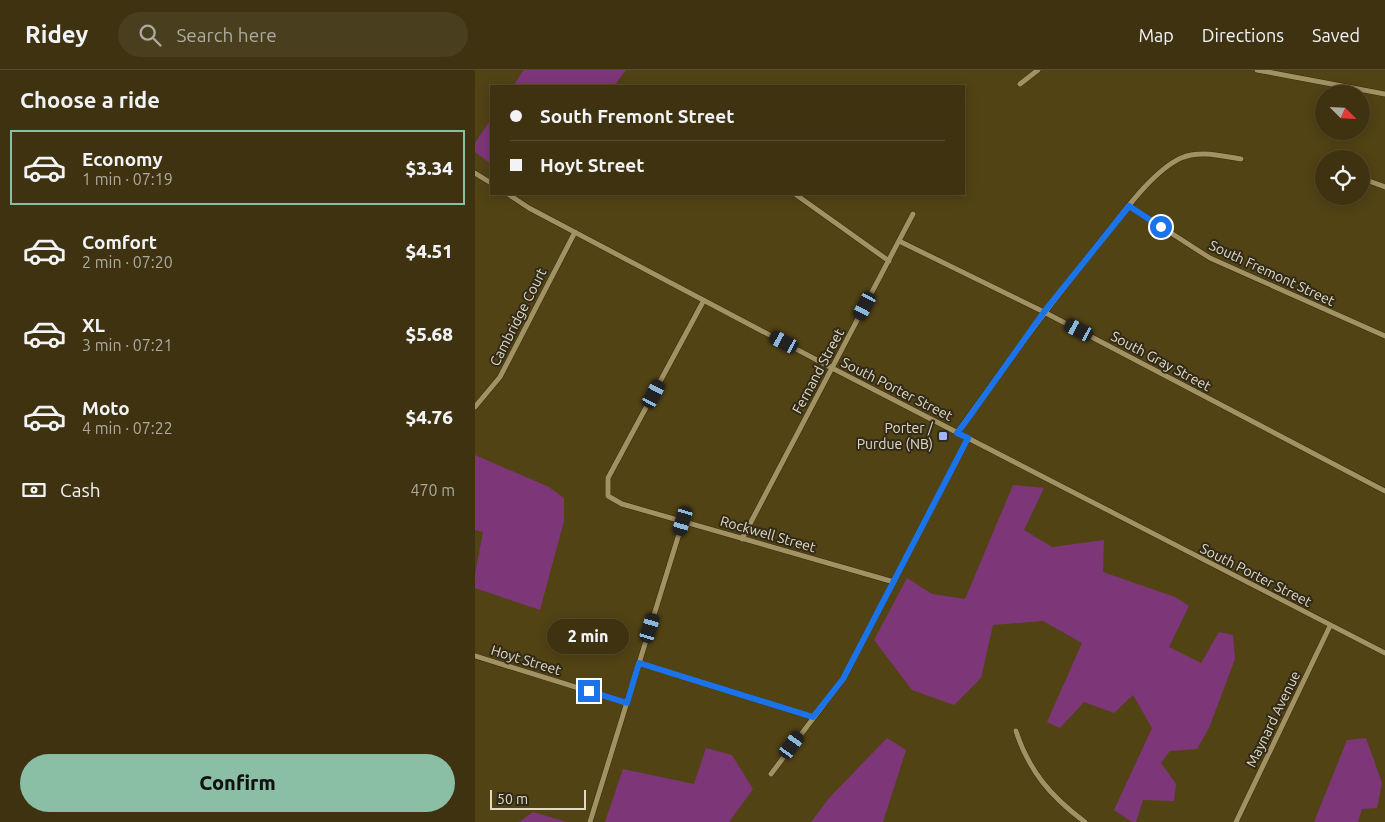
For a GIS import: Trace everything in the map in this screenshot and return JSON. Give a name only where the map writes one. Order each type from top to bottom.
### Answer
[{"type":"street","points":[[1020,84],[1037,70]]},
{"type":"street","points":[[1257,70],[1385,94]]},
{"type":"street","points":[[957,433],[1044,312],[1129,206],[1151,182],[1168,167],[1196,153],[1241,159]]},
{"type":"street","points":[[475,173],[490,182]]},
{"type":"street","points":[[1370,181],[1385,187]]},
{"type":"street","name":"South Porter Street","points":[[510,195],[529,208],[832,368],[1385,653]]},
{"type":"street","points":[[796,195],[889,261]]},
{"type":"street","name":"South Fremont Street","points":[[1129,206],[1210,258],[1385,336]]},
{"type":"street","name":"Fernand Street","points":[[742,538],[913,214]]},
{"type":"street","name":"Cambridge Court","points":[[475,407],[500,376],[575,232]]},
{"type":"street","name":"South Gray Street","points":[[899,241],[1044,312],[1385,490]]},
{"type":"street","name":"Rockwell Street","points":[[704,300],[608,478],[608,496],[622,504],[894,582]]},
{"type":"street","points":[[771,774],[843,679],[968,438]]},
{"type":"street","points":[[590,822],[683,521]]},
{"type":"street","name":"Maynard Avenue","points":[[1236,822],[1330,626]]},
{"type":"street","name":"Hoyt Street","points":[[475,656],[627,703]]},
{"type":"street","points":[[639,663],[813,717]]},
{"type":"street","points":[[1016,731],[1023,751],[1041,780],[1061,804],[1085,822]]},
{"type":"shaded area","points":[[524,70],[626,70],[615,85],[514,85]]},
{"type":"shaded area","points":[[490,120],[490,163],[475,152],[475,143]]},
{"type":"shaded area","points":[[475,455],[549,487],[564,498],[564,521],[540,610],[475,588],[475,574],[483,532],[475,530]]},
{"type":"shaded area","points":[[1013,485],[1044,488],[1024,530],[1052,547],[1104,540],[1103,572],[1175,597],[1189,606],[1169,647],[1201,663],[1219,632],[1233,635],[1235,659],[1209,728],[1197,749],[1170,751],[1161,763],[1176,784],[1174,801],[1143,800],[1136,822],[1132,822],[1114,810],[1152,728],[1133,695],[1114,713],[1084,702],[1060,728],[1047,722],[1082,643],[1043,621],[993,625],[981,678],[954,705],[912,690],[874,640],[907,578],[932,594],[965,599]]},
{"type":"shaded area","points":[[887,738],[906,750],[883,822],[811,822],[830,797]]},
{"type":"shaded area","points":[[1366,738],[1382,783],[1377,808],[1362,809],[1358,822],[1314,822],[1347,740]]},
{"type":"shaded area","points":[[706,748],[732,755],[753,789],[729,822],[605,822],[623,769],[694,784]]},
{"type":"shaded area","points":[[533,812],[567,822],[519,822]]},
{"type":"place","name":"Porter / Purdue (NB)","points":[[943,436]]},
{"type":"route","points":[[589,691],[627,703],[639,663],[813,717],[843,679],[968,438],[957,433],[1044,312],[1129,206],[1161,227]]}]
